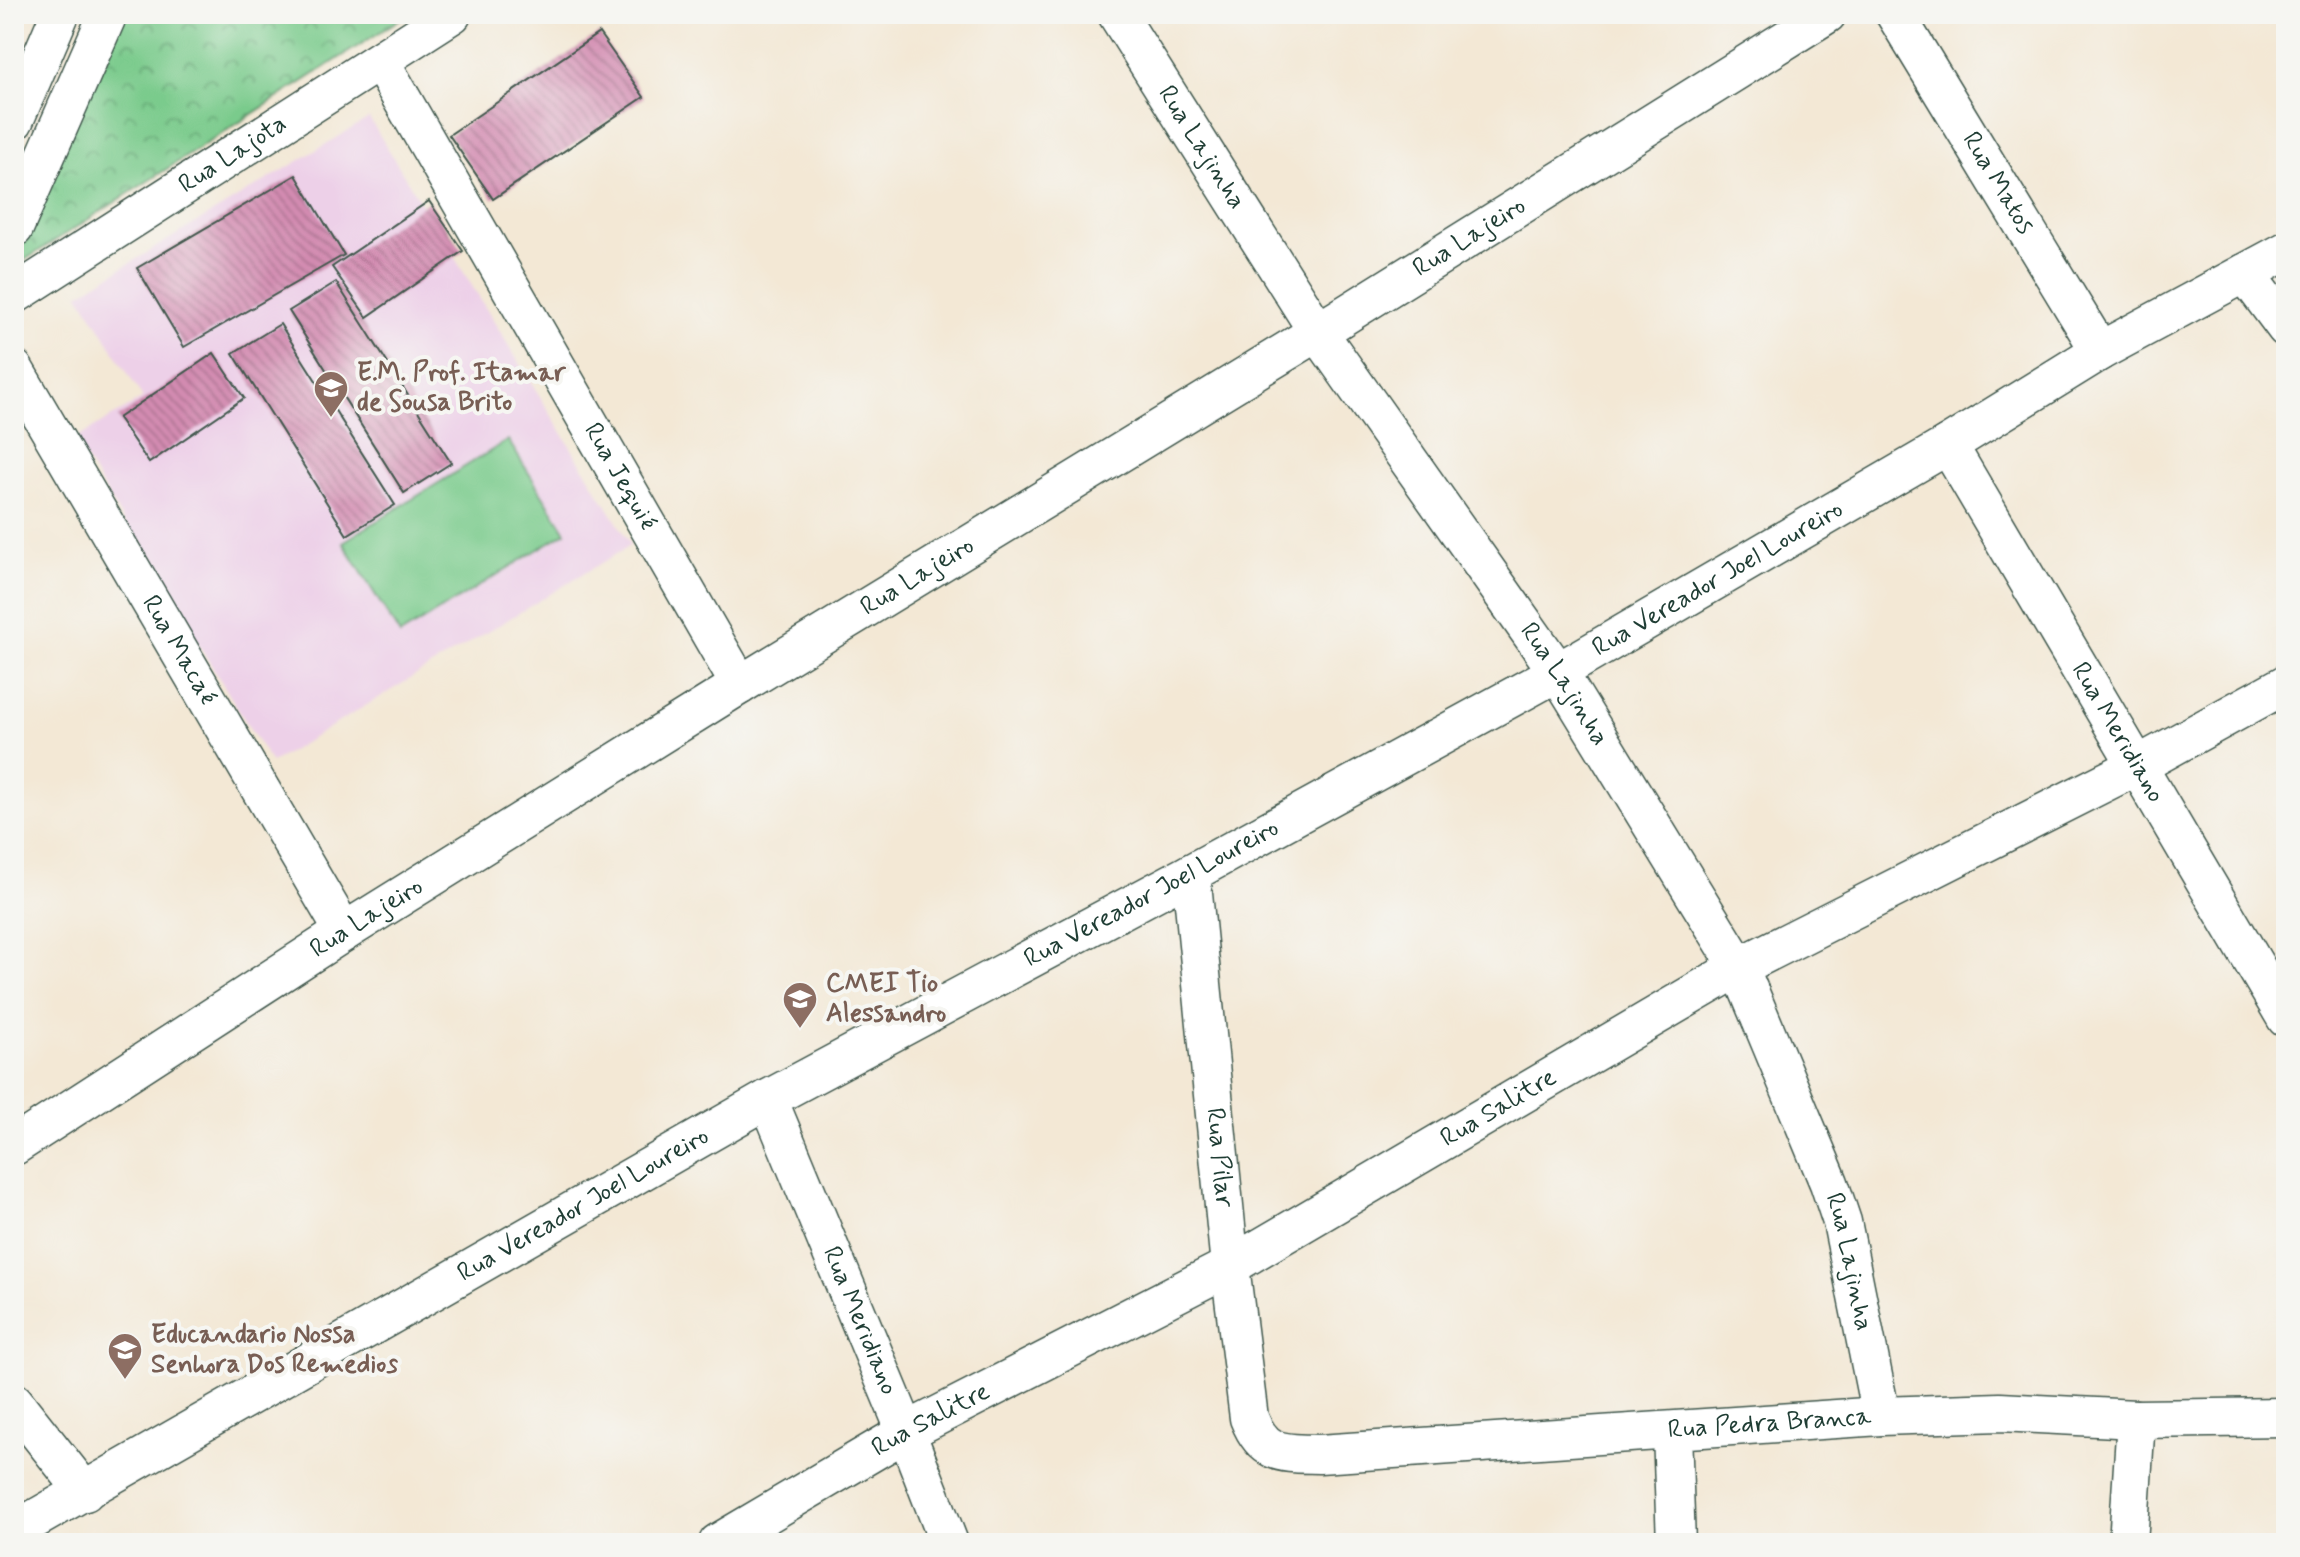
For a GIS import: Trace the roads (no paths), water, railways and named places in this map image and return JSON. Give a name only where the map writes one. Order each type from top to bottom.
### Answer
[{"type":"street","points":[[14,121],[60,14]]},
{"type":"street","points":[[14,228],[108,14]]},
{"type":"street","name":"Rua Lajota","points":[[14,295],[452,14]]},
{"type":"street","name":"Rua Lajinha","points":[[1117,14],[1318,332],[1558,672],[1739,967],[1829,1183],[1842,1222],[1881,1416]]},
{"type":"street","name":"Rua Lajeiro","points":[[14,1146],[344,932],[740,685],[1318,332],[1827,14]]},
{"type":"street","name":"Rua Matos","points":[[1895,14],[2100,351]]},
{"type":"street","name":"Rua Jequié","points":[[380,61],[740,685]]},
{"type":"street","name":"Rua Vereador Joel Loureiro","points":[[14,1531],[768,1099],[1558,672],[1948,445],[2100,351],[2286,251]]},
{"type":"street","points":[[2245,273],[2286,328]]},
{"type":"street","name":"Rua Macaé","points":[[14,369],[344,932]]},
{"type":"street","name":"Rua Meridiano","points":[[1948,445],[2286,1018]]},
{"type":"street","name":"Rua Salitre","points":[[718,1543],[906,1432],[1230,1266],[1739,967],[2137,766],[2286,684]]},
{"type":"street","name":"Rua Pilar","points":[[1191,873],[1230,1266],[1249,1418],[1259,1439]]},
{"type":"street","name":"Rua Meridiano","points":[[768,1099],[949,1543]]},
{"type":"street","points":[[14,1402],[85,1492]]},
{"type":"street","name":"Rua Pedra Branca","points":[[1259,1439],[1271,1450],[1319,1454],[1881,1416],[2000,1412],[2136,1419],[2286,1417]]},
{"type":"street","points":[[2128,1543],[2136,1419]]},
{"type":"street","points":[[1672,1432],[1676,1543]]},
{"type":"place","name":"E.M. Prof. Itamar de Sousa Brito","points":[[331,419]]},
{"type":"place","name":"CMEI Tio Alessandro","points":[[800,1030]]},
{"type":"place","name":"Educandario Nossa Senhora Dos Remedios","points":[[125,1381]]}]
